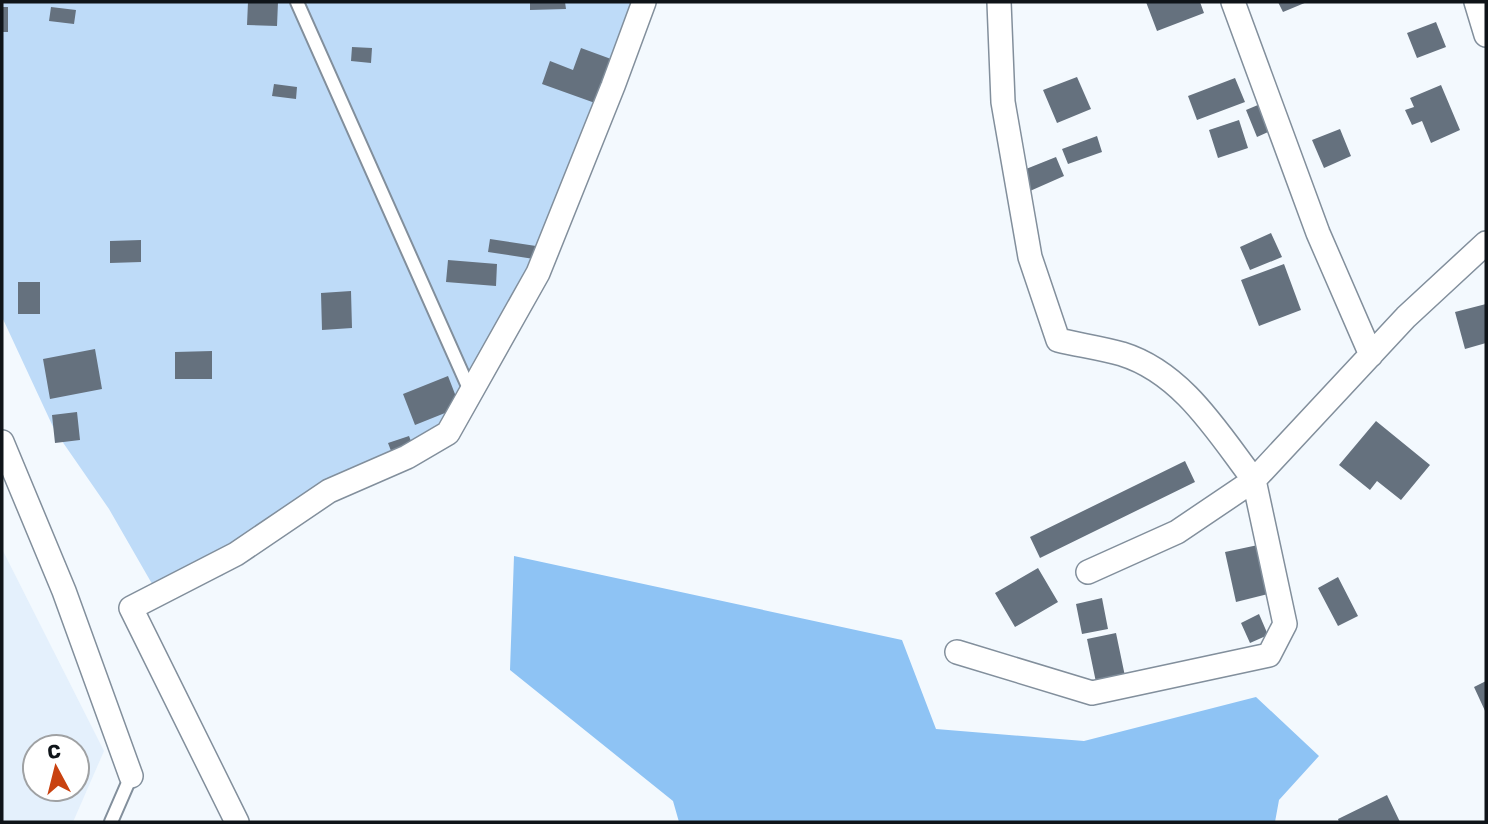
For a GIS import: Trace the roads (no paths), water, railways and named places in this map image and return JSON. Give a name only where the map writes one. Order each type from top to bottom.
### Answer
[{"type":"street","points":[[237,822],[131,608],[236,554],[329,491],[407,457],[448,433],[538,273],[644,2]]},
{"type":"street","points":[[957,652],[1092,693],[1269,655],[1285,624],[1254,480],[1193,400],[1159,373],[1124,355],[1058,341],[1030,257],[1005,115],[999,2]]},
{"type":"street","points":[[1233,2],[1318,233],[1371,355]]},
{"type":"street","points":[[1476,2],[1486,35]]},
{"type":"street","points":[[1088,572],[1177,532],[1254,480],[1406,317],[1486,243]]},
{"type":"street","points":[[2,442],[64,591],[131,776]]},
{"type":"lane","points":[[296,2],[471,393]]},
{"type":"lane","points":[[111,822],[131,776]]}]
